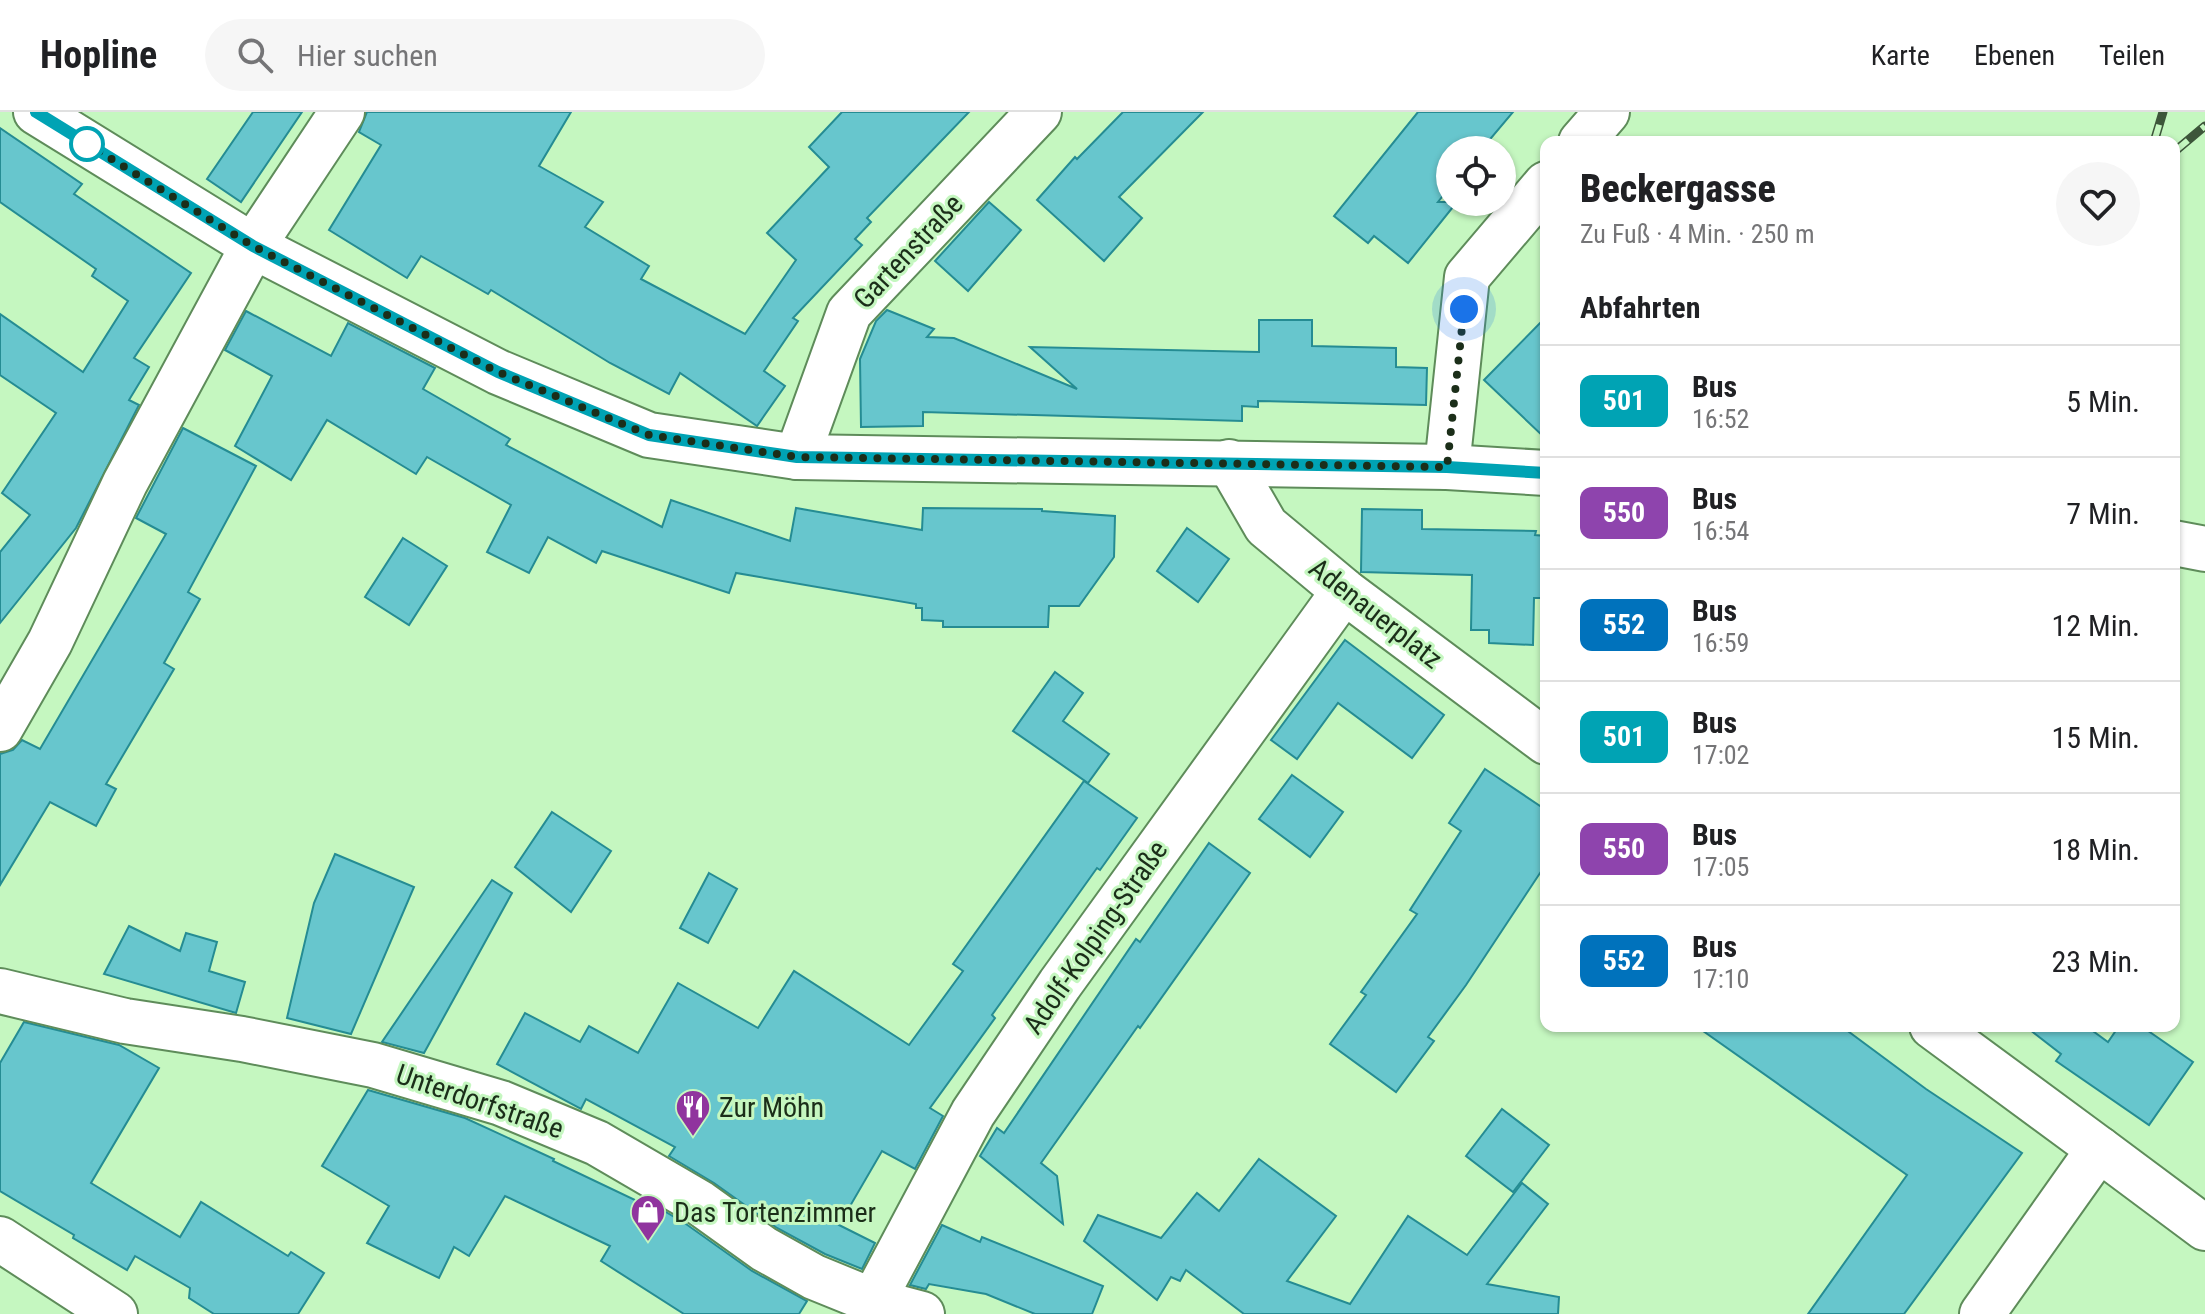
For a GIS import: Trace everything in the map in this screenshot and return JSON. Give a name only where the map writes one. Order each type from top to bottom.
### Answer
[{"type":"street","points":[[36,112],[253,246],[498,372],[649,435],[797,457],[1229,462],[1447,467],[1540,473]]},
{"type":"street","points":[[0,729],[50,642],[125,483],[253,246],[342,112]]},
{"type":"street","name":"Gartenstraße","points":[[797,457],[849,313],[1039,112]]},
{"type":"street","points":[[1586,136],[1607,112]]},
{"type":"street","points":[[1447,467],[1467,277],[1540,191]]},
{"type":"street","name":"Adenauerplatz","points":[[1229,462],[1266,526],[1344,591],[1540,738]]},
{"type":"street","points":[[2180,544],[2205,549]]},
{"type":"street","name":"Adolf-Kolping-Straße","points":[[873,1301],[982,1100],[1060,984],[1344,591]]},
{"type":"street","name":"Unterdorfstraße","points":[[0,991],[125,1021],[242,1039],[373,1065],[501,1103],[597,1143],[700,1203],[764,1249],[814,1277],[873,1301],[922,1314]]},
{"type":"street","points":[[1940,1032],[2205,1228]]},
{"type":"street","points":[[1982,1314],[2099,1149]]},
{"type":"street","points":[[0,1239],[115,1314]]},
{"type":"building","points":[[253,112],[302,112],[241,202],[207,179]]},
{"type":"building","points":[[367,112],[571,112],[539,166],[603,202],[585,227],[649,266],[641,279],[745,334],[796,260],[767,233],[829,167],[809,147],[842,112],[969,112],[867,218],[871,222],[855,239],[862,245],[793,318],[798,321],[764,371],[785,386],[757,426],[680,373],[669,394],[610,363],[491,290],[488,294],[421,256],[407,278],[329,230],[381,145],[359,132]]},
{"type":"building","points":[[1123,112],[1203,112],[1119,197],[1142,218],[1104,261],[1037,200],[1075,157],[1077,159]]},
{"type":"building","points":[[1418,112],[1513,112],[1493,136],[1436,136],[1436,216],[1446,216],[1408,263],[1374,236],[1368,243],[1334,216]]},
{"type":"building","points":[[0,128],[82,184],[74,194],[191,273],[134,358],[149,367],[129,400],[139,405],[76,528],[0,623],[0,552],[30,515],[2,493],[56,413],[0,375],[0,314],[83,372],[128,301],[92,276],[96,269],[0,202]]},
{"type":"building","points":[[989,202],[1021,230],[968,291],[935,261]]},
{"type":"building","points":[[887,310],[934,329],[927,337],[954,338],[1077,389],[1030,347],[1259,352],[1259,320],[1312,320],[1312,346],[1396,348],[1396,367],[1427,368],[1426,405],[1258,401],[1258,407],[1242,406],[1242,421],[923,412],[923,426],[861,427],[860,359],[876,321]]},
{"type":"building","points":[[246,311],[331,356],[348,323],[435,368],[423,389],[510,439],[506,445],[662,527],[671,500],[790,541],[796,508],[922,530],[923,508],[1042,509],[1115,516],[1114,557],[1079,606],[1049,606],[1048,627],[943,627],[943,621],[922,620],[922,608],[916,608],[916,604],[736,573],[729,593],[602,551],[596,563],[548,537],[529,573],[487,552],[511,505],[427,457],[416,474],[327,420],[291,480],[235,446],[272,376],[225,350]]},
{"type":"building","points":[[1540,323],[1540,433],[1484,380]]},
{"type":"building","points":[[183,428],[256,466],[188,592],[200,599],[164,663],[174,669],[106,784],[116,789],[96,826],[50,802],[0,885],[0,754],[13,750],[22,740],[40,749],[166,534],[136,518]]},
{"type":"building","points":[[1362,509],[1422,510],[1422,529],[1536,531],[1535,535],[1540,535],[1540,598],[1534,598],[1533,645],[1489,643],[1489,630],[1471,630],[1472,575],[1361,572]]},
{"type":"building","points":[[1187,528],[1229,559],[1198,602],[1157,571]]},
{"type":"building","points":[[403,538],[447,566],[409,625],[365,597]]},
{"type":"building","points":[[1345,640],[1444,715],[1412,758],[1338,703],[1297,759],[1271,740]]},
{"type":"building","points":[[1055,672],[1083,693],[1063,721],[1109,754],[1088,783],[1013,731]]},
{"type":"building","points":[[1485,769],[1540,806],[1540,873],[1428,1037],[1434,1041],[1396,1092],[1330,1044],[1366,995],[1361,992],[1417,914],[1410,910],[1461,831],[1449,823]]},
{"type":"building","points":[[1292,775],[1343,812],[1310,857],[1259,819]]},
{"type":"building","points":[[1084,781],[1137,818],[1100,870],[1097,868],[992,1015],[995,1018],[930,1108],[943,1116],[915,1169],[882,1151],[839,1225],[875,1243],[862,1269],[825,1254],[777,1228],[714,1183],[669,1156],[675,1147],[586,1099],[581,1109],[497,1064],[525,1013],[580,1042],[589,1026],[638,1053],[678,983],[758,1028],[794,971],[909,1045],[963,971],[953,964]]},
{"type":"building","points":[[552,812],[611,851],[571,912],[515,867]]},
{"type":"building","points":[[1209,843],[1250,873],[1041,1163],[1057,1176],[1063,1224],[980,1156],[997,1128],[1004,1133],[1136,939],[1140,942]]},
{"type":"building","points":[[335,854],[414,887],[351,1034],[287,1018],[314,903]]},
{"type":"building","points":[[709,873],[737,889],[708,943],[680,928]]},
{"type":"building","points":[[492,880],[512,893],[424,1053],[382,1042]]},
{"type":"building","points":[[129,926],[180,951],[186,933],[217,942],[209,971],[245,982],[236,1013],[104,974]]},
{"type":"building","points":[[24,1022],[119,1045],[159,1068],[91,1183],[180,1237],[201,1202],[288,1256],[291,1252],[324,1273],[298,1314],[214,1314],[189,1298],[190,1288],[135,1256],[127,1270],[0,1191],[0,1063]]},
{"type":"building","points":[[1704,1032],[1849,1032],[1926,1089],[2022,1153],[1904,1314],[1808,1314],[1907,1175]]},
{"type":"building","points":[[2033,1032],[2094,1032],[2108,1042],[2115,1032],[2150,1032],[2193,1062],[2149,1125],[2056,1061],[2061,1054]]},
{"type":"building","points":[[368,1090],[465,1118],[639,1202],[641,1199],[649,1202],[752,1271],[807,1301],[799,1314],[684,1314],[601,1261],[610,1246],[505,1196],[469,1256],[454,1247],[439,1278],[367,1243],[389,1206],[322,1166]]},
{"type":"building","points":[[1502,1109],[1549,1145],[1513,1192],[1466,1156]]},
{"type":"building","points":[[1259,1159],[1336,1216],[1287,1281],[1350,1304],[1408,1216],[1467,1255],[1522,1183],[1548,1204],[1487,1284],[1559,1297],[1558,1314],[1244,1314],[1186,1270],[1180,1281],[1171,1277],[1157,1300],[1084,1241],[1098,1215],[1161,1238],[1197,1193],[1219,1211]]},
{"type":"building","points":[[942,1225],[980,1242],[982,1237],[1103,1286],[1092,1314],[1035,1314],[986,1294],[929,1284],[926,1289],[910,1285]]},
{"type":"railway","points":[[2156,136],[2163,112]]},
{"type":"railway","points":[[2180,147],[2205,126]]},
{"type":"bus line","name":"501","points":[[36,112],[253,246],[498,372],[649,435],[797,457],[1229,462],[1447,467],[1540,473]]},
{"type":"place","name":"Zur Möhn","points":[[693,1138]]},
{"type":"place","name":"Das Tortenzimmer","points":[[648,1243]]},
{"type":"route","points":[[87,144],[253,246],[498,372],[649,435],[797,457],[1447,467],[1464,309]]}]
